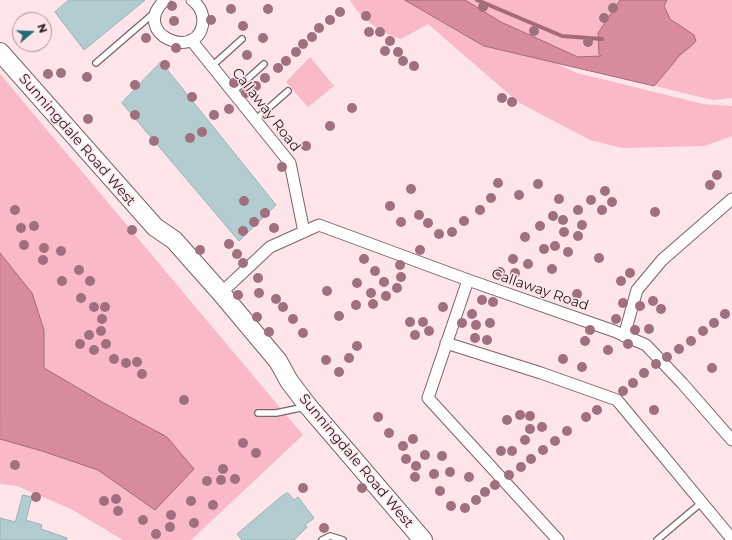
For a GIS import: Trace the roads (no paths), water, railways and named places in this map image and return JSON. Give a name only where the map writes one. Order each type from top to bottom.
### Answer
[{"type":"main road","name":"Sunningdale Road West","points":[[0,52],[155,227],[174,240],[220,293],[278,361],[289,381],[308,406],[423,540]]},
{"type":"main road","name":"Sunningdale Road West","points":[[155,227],[165,248],[269,369],[289,381]]},
{"type":"street","points":[[165,0],[156,12],[157,28],[167,40],[183,43],[191,40],[201,29],[203,22],[200,8],[192,0]]},
{"type":"street","name":"Callaway Road","points":[[191,40],[290,162],[304,232]]},
{"type":"street","points":[[624,336],[637,290],[662,260],[732,199]]},
{"type":"street","name":"Callaway Road","points":[[220,293],[270,247],[319,225],[646,345],[732,440]]},
{"type":"street","points":[[468,280],[428,398],[558,540]]},
{"type":"street","points":[[446,342],[617,400],[732,539]]},
{"type":"lane","points":[[96,63],[156,12]]},
{"type":"lane","points":[[212,66],[242,39]]},
{"type":"lane","points":[[233,92],[264,64]]},
{"type":"lane","points":[[255,120],[288,91]]},
{"type":"lane","points":[[258,413],[276,413],[308,406]]},
{"type":"lane","points":[[657,540],[701,503]]},
{"type":"lane","points":[[322,540],[330,536],[343,540]]},
{"type":"waterway","points":[[477,0],[562,36],[602,39]]}]
